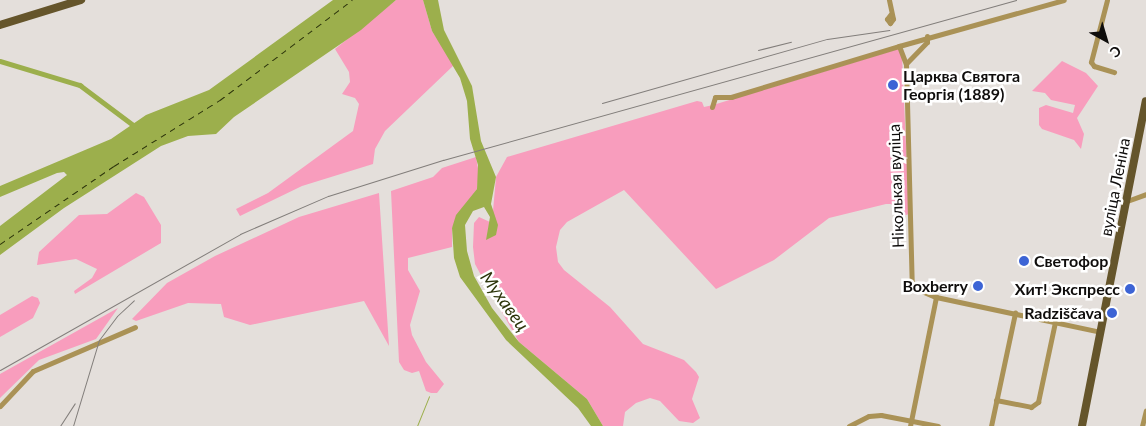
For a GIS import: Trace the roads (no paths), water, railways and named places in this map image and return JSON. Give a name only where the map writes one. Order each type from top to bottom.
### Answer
[{"type":"main road","points":[[0,25],[62,3],[81,0]]},
{"type":"main road","name":"вуліца Леніна","points":[[1082,426],[1146,101]]},
{"type":"street","points":[[889,0],[890,15]]},
{"type":"street","points":[[712,107],[716,97],[731,97],[927,36],[1064,0]]},
{"type":"street","points":[[1108,0],[1091,62],[1114,72]]},
{"type":"street","points":[[906,64],[927,42],[927,36]]},
{"type":"street","name":"Ніколькая вуліца","points":[[899,46],[906,64],[912,222],[910,278],[916,290],[936,297],[1100,332]]},
{"type":"street","points":[[1126,201],[1146,194]]},
{"type":"street","points":[[910,423],[936,297]]},
{"type":"street","points":[[991,426],[1014,313]]},
{"type":"street","points":[[996,400],[1031,407],[1038,402],[1055,322]]},
{"type":"street","points":[[0,406],[33,371],[135,327]]},
{"type":"street","points":[[1142,426],[1146,410]]},
{"type":"street","points":[[849,426],[869,416],[938,426]]},
{"type":"waterway","points":[[0,61],[80,85],[136,127]]},
{"type":"waterway","points":[[417,426],[429,396]]},
{"type":"railway","points":[[0,370],[240,234],[328,196],[443,160],[1016,0]]},
{"type":"railway","points":[[602,103],[827,39],[889,30]]},
{"type":"railway","points":[[758,50],[791,42]]},
{"type":"railway","points":[[73,426],[99,340],[117,316],[134,300]]},
{"type":"railway","points":[[60,426],[75,403]]},
{"type":"place","name":"Царква Святога Георгія (1889)","points":[[893,85]]},
{"type":"place","name":"Светофор","points":[[1024,261]]},
{"type":"place","name":"Boxberry","points":[[978,286]]},
{"type":"place","name":"Хит! Экспресс","points":[[1130,289]]},
{"type":"place","name":"Radziščava","points":[[1112,313]]},
{"type":"water label","name":"Мухавец","points":[[505,301]]}]
